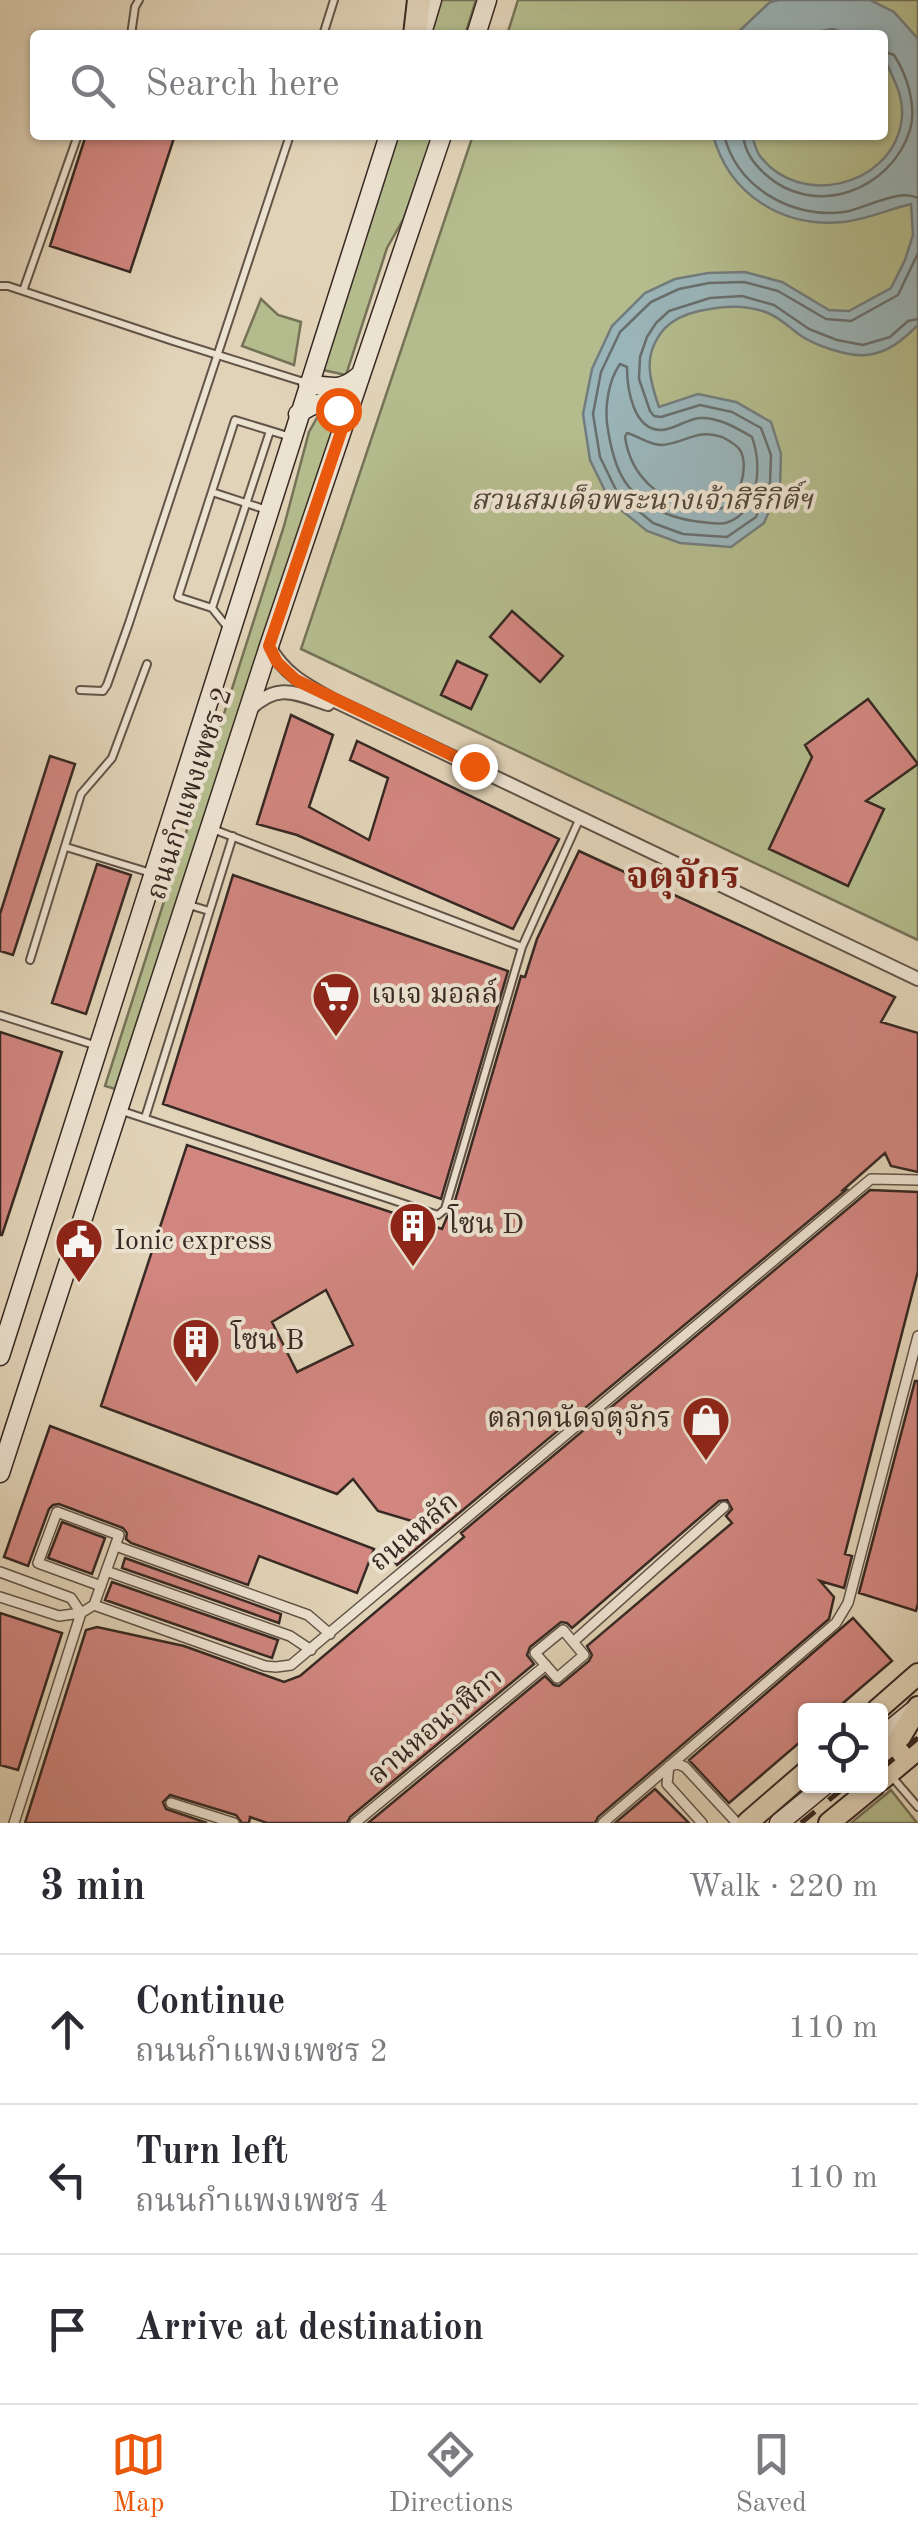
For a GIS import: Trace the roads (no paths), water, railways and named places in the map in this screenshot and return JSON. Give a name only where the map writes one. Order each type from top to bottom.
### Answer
[{"type":"highway","points":[[418,0],[418,30]]},
{"type":"main road","points":[[420,30],[432,0]]},
{"type":"main road","points":[[478,30],[488,0]]},
{"type":"main road","name":"ถนนกำแพงเพชร 2","points":[[0,1356],[387,140]]},
{"type":"main road","name":"ถนนกำแพงเพชร 2","points":[[0,1473],[247,712],[440,140]]},
{"type":"main road","points":[[308,384],[340,388],[360,375]]},
{"type":"main road","points":[[298,414],[317,404],[330,404],[338,410],[343,426]]},
{"type":"main road","points":[[885,1703],[918,1674]]},
{"type":"main road","points":[[888,1731],[918,1707]]},
{"type":"main road","points":[[888,1762],[918,1707]]},
{"type":"main road","points":[[888,1773],[918,1749]]},
{"type":"main road","points":[[747,1823],[798,1779]]},
{"type":"main road","points":[[779,1823],[815,1793]]},
{"type":"main road","points":[[829,1823],[864,1793]]},
{"type":"street","points":[[269,646],[277,662],[296,680],[918,979]]},
{"type":"street","points":[[247,712],[270,694],[281,691],[378,721]]},
{"type":"street","name":"ถนนหลัก","points":[[94,1605],[265,1666],[290,1665],[871,1180],[918,1180]]},
{"type":"street","points":[[603,1823],[836,1623],[848,1603],[918,1336]]},
{"type":"street","name":"ลานหอนาฬิกา","points":[[573,1642],[724,1508]]},
{"type":"street","points":[[0,1596],[59,1616],[81,1613],[94,1605],[116,1546],[119,1535],[57,1512],[38,1562],[101,1586]]},
{"type":"street","points":[[116,1546],[308,1615],[330,1634]]},
{"type":"street","points":[[106,1571],[290,1636],[310,1650]]},
{"type":"street","points":[[0,1572],[71,1598],[81,1613]]},
{"type":"street","points":[[14,1823],[81,1613]]},
{"type":"street","name":"ลานหอนาฬิกา","points":[[562,1630],[573,1642],[584,1655],[557,1678],[536,1654],[562,1630]]},
{"type":"street","name":"ลานหอนาฬิกา","points":[[356,1823],[546,1666]]},
{"type":"street","points":[[669,1766],[678,1764],[685,1768],[737,1823]]},
{"type":"street","points":[[669,1766],[668,1784],[702,1823]]},
{"type":"street","points":[[171,1803],[234,1823]]},
{"type":"lane","points":[[132,30],[134,7],[139,0]]},
{"type":"lane","points":[[325,30],[334,0]]},
{"type":"lane","points":[[23,291],[76,140]]},
{"type":"lane","points":[[80,690],[97,692],[107,686],[288,140]]},
{"type":"lane","points":[[0,286],[308,384]]},
{"type":"lane","points":[[231,634],[212,608],[178,597],[235,420],[292,438]]},
{"type":"lane","points":[[212,608],[270,431]]},
{"type":"lane","points":[[212,492],[268,510]]},
{"type":"lane","points":[[30,960],[81,794],[112,758],[146,664]]},
{"type":"lane","points":[[118,1110],[438,1215],[445,1208],[522,947],[580,817]]},
{"type":"lane","points":[[209,828],[522,947]]},
{"type":"lane","points":[[145,1118],[232,836]]},
{"type":"lane","points":[[66,847],[154,874]]},
{"type":"lane","points":[[185,903],[209,911]]},
{"type":"lane","points":[[0,1015],[100,1047]]},
{"type":"lane","points":[[888,1788],[918,1807]]},
{"type":"water","points":[[870,0],[894,12],[918,39],[918,325],[888,349],[859,355],[814,343],[772,315],[751,308],[699,311],[665,328],[650,357],[652,386],[659,407],[698,394],[736,402],[771,422],[781,454],[780,485],[764,523],[731,547],[680,543],[647,531],[610,501],[590,460],[583,414],[592,369],[612,326],[645,293],[675,279],[708,273],[745,272],[782,282],[829,310],[849,311],[891,288],[913,235],[911,204],[843,222],[800,219],[761,203],[732,175],[715,140],[754,140],[759,154],[777,172],[797,182],[841,183],[861,176],[879,163],[893,146],[901,124],[902,106],[888,67],[888,30],[740,30],[770,2]]},
{"type":"railway","points":[[888,1763],[918,1738]]},
{"type":"railway","points":[[801,1823],[837,1793]]},
{"type":"place","name":"เจเจ มอลล์","points":[[336,1038]]},
{"type":"place","name":"โซน D","points":[[413,1268]]},
{"type":"place","name":"Ionic express","points":[[79,1284]]},
{"type":"place","name":"โซน B","points":[[196,1384]]},
{"type":"place","name":"ตลาดนัดจตุจักร","points":[[706,1462]]},
{"type":"district","name":"จตุจักร","points":[[683,878]]},
{"type":"park label","name":"สวนสมเด็จพระนางเจ้าสิริกิติ์ฯ","points":[[642,502]]}]
